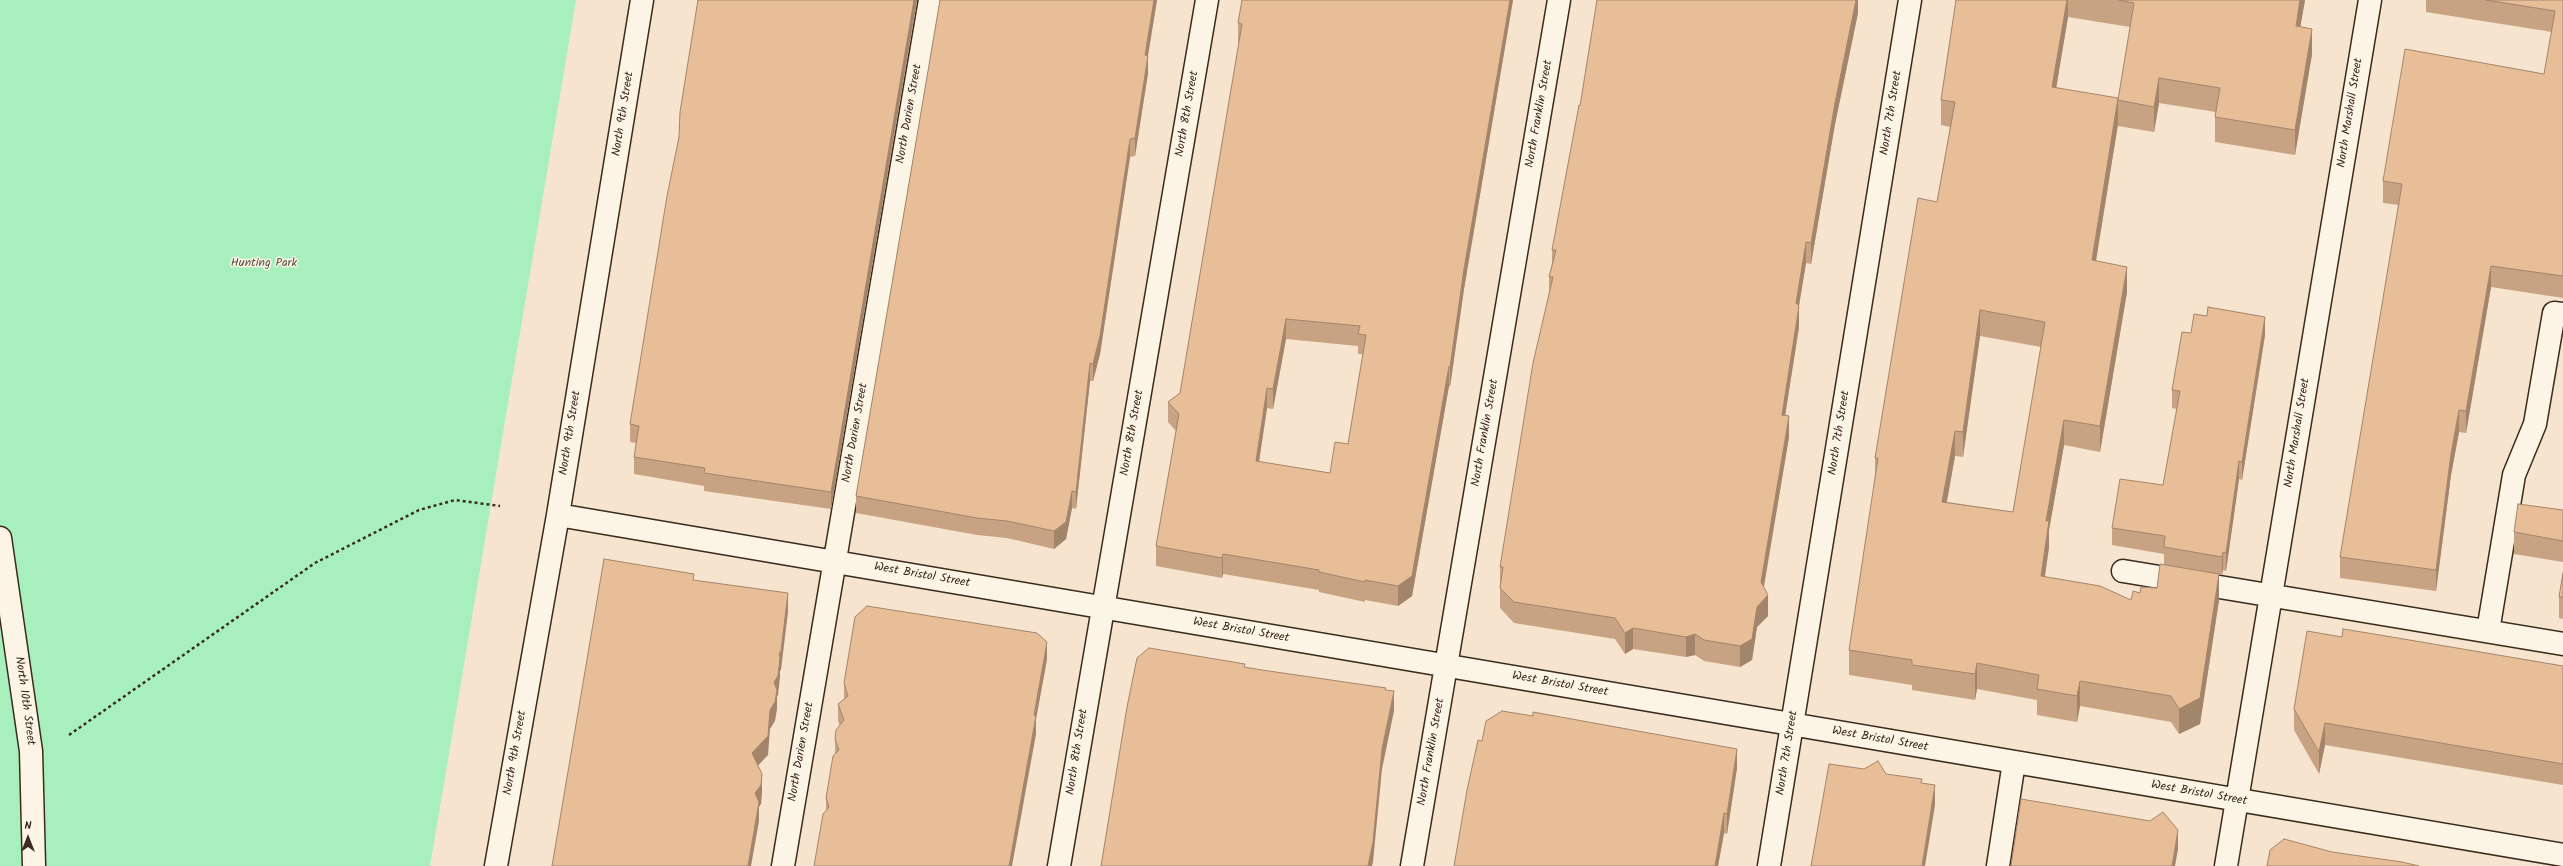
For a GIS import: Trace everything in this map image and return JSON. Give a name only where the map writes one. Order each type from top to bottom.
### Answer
[{"type":"street","name":"North 9th Street","points":[[496,866],[558,515],[642,0]]},
{"type":"street","name":"North Darien Street","points":[[783,866],[930,0]]},
{"type":"street","name":"North 8th Street","points":[[1059,866],[1102,607],[1207,0]]},
{"type":"street","name":"North Franklin Street","points":[[1412,866],[1559,0]]},
{"type":"street","name":"North 7th Street","points":[[1769,866],[1910,0]]},
{"type":"street","name":"North Marshall Street","points":[[2226,866],[2370,0]]},
{"type":"street","points":[[2488,631],[2514,475],[2535,424],[2554,313],[2563,314]]},
{"type":"street","name":"West Bristol Street","points":[[558,515],[2563,855]]},
{"type":"street","name":"North 10th Street","points":[[0,538],[31,751],[34,866]]},
{"type":"street","points":[[2123,571],[2563,644]]},
{"type":"street","points":[[1998,866],[2014,762]]},
{"type":"path","points":[[69,735],[315,563],[419,510],[455,500],[500,506]]},
{"type":"green space","name":"Hunting Park","points":[[0,0],[576,0],[430,866],[0,866]]},
{"type":"building","points":[[698,0],[914,0],[831,492],[704,473],[705,468],[634,457],[639,426],[630,424],[667,196],[679,137],[680,112]]},
{"type":"building","points":[[940,0],[1154,0],[1145,55],[1148,56],[1135,138],[1130,139],[1100,336],[1093,364],[1090,363],[1076,492],[1072,491],[1066,522],[1054,531],[1007,521],[977,518],[856,496]]},
{"type":"building","points":[[1242,0],[1510,0],[1464,269],[1450,367],[1449,366],[1412,576],[1398,586],[1365,580],[1365,582],[1319,572],[1319,570],[1223,554],[1222,558],[1156,546],[1179,414],[1168,402],[1180,393],[1242,24],[1238,23]],"holes":[[[1286,319],[1360,326],[1358,334],[1366,335],[1348,444],[1335,442],[1330,473],[1256,461],[1267,388],[1273,389]]]},
{"type":"building","points":[[1597,0],[1856,0],[1835,103],[1811,243],[1806,242],[1796,303],[1799,306],[1782,415],[1789,416],[1761,582],[1768,595],[1757,607],[1752,639],[1740,646],[1704,640],[1695,634],[1686,637],[1633,628],[1625,633],[1615,618],[1514,602],[1500,588],[1503,567],[1500,567],[1533,363],[1553,277],[1549,277],[1556,250],[1552,250],[1579,105],[1580,106]]},
{"type":"building","points":[[1956,0],[2067,0],[2052,87],[2118,98],[2092,260],[2127,267],[2100,426],[2064,420],[2046,521],[2049,521],[2041,576],[2100,586],[2131,600],[2133,591],[2140,593],[2141,587],[2157,588],[2160,564],[2219,574],[2200,698],[2179,709],[2171,696],[2080,681],[2077,696],[2037,689],[2039,675],[1977,663],[1975,674],[1912,665],[1912,660],[1849,650],[1878,458],[1875,458],[1918,198],[1937,202],[1955,102],[1941,100]],"holes":[[[1980,310],[2045,322],[2013,512],[1942,502],[1955,431],[1963,432]]]},
{"type":"building","points":[[2119,0],[2300,0],[2296,26],[2312,29],[2295,130],[2215,117],[2220,88],[2159,78],[2154,107],[2118,100],[2134,3]]},
{"type":"building","points":[[2486,0],[2563,0],[2563,276],[2491,266],[2466,411],[2459,410],[2451,454],[2436,570],[2340,557],[2402,184],[2383,181],[2405,49],[2544,74],[2555,11]]},
{"type":"building","points":[[2208,307],[2265,317],[2242,462],[2239,461],[2226,553],[2223,552],[2222,557],[2164,547],[2165,536],[2112,528],[2120,479],[2163,485],[2180,391],[2172,390],[2182,332],[2191,333],[2194,314],[2207,316]]},
{"type":"building","points":[[2518,504],[2563,510],[2563,541],[2514,532]]},
{"type":"building","points":[[604,559],[694,574],[693,580],[788,593],[781,651],[779,654],[778,676],[774,682],[777,690],[775,702],[770,710],[768,736],[752,753],[762,774],[761,785],[755,793],[759,802],[748,866],[552,866]]},
{"type":"building","points":[[2563,573],[2563,597],[2559,597]]},
{"type":"building","points":[[867,606],[1037,633],[1047,642],[1034,715],[1036,716],[1009,866],[814,866],[823,814],[829,807],[826,798],[833,756],[839,750],[835,739],[836,730],[844,720],[838,704],[848,696],[844,683],[855,617]]},
{"type":"building","points":[[2343,629],[2563,666],[2563,764],[2325,723],[2319,752],[2294,709],[2307,631],[2342,637]]},
{"type":"building","points":[[1149,648],[1245,664],[1244,667],[1386,688],[1385,690],[1394,691],[1382,749],[1373,842],[1368,866],[1101,866],[1127,707],[1137,658]]},
{"type":"building","points":[[1502,711],[1533,716],[1533,712],[1737,749],[1727,814],[1724,813],[1715,866],[1454,866],[1467,790],[1478,740],[1482,741],[1486,721]]},
{"type":"building","points":[[1878,761],[1886,774],[1922,779],[1921,783],[1935,785],[1922,866],[1811,866],[1829,764],[1864,769]]},
{"type":"building","points":[[2021,799],[2150,821],[2163,812],[2178,830],[2172,866],[2011,866]]},
{"type":"building","points":[[2284,839],[2332,852],[2402,862],[2419,866],[2267,866],[2270,850]]}]
